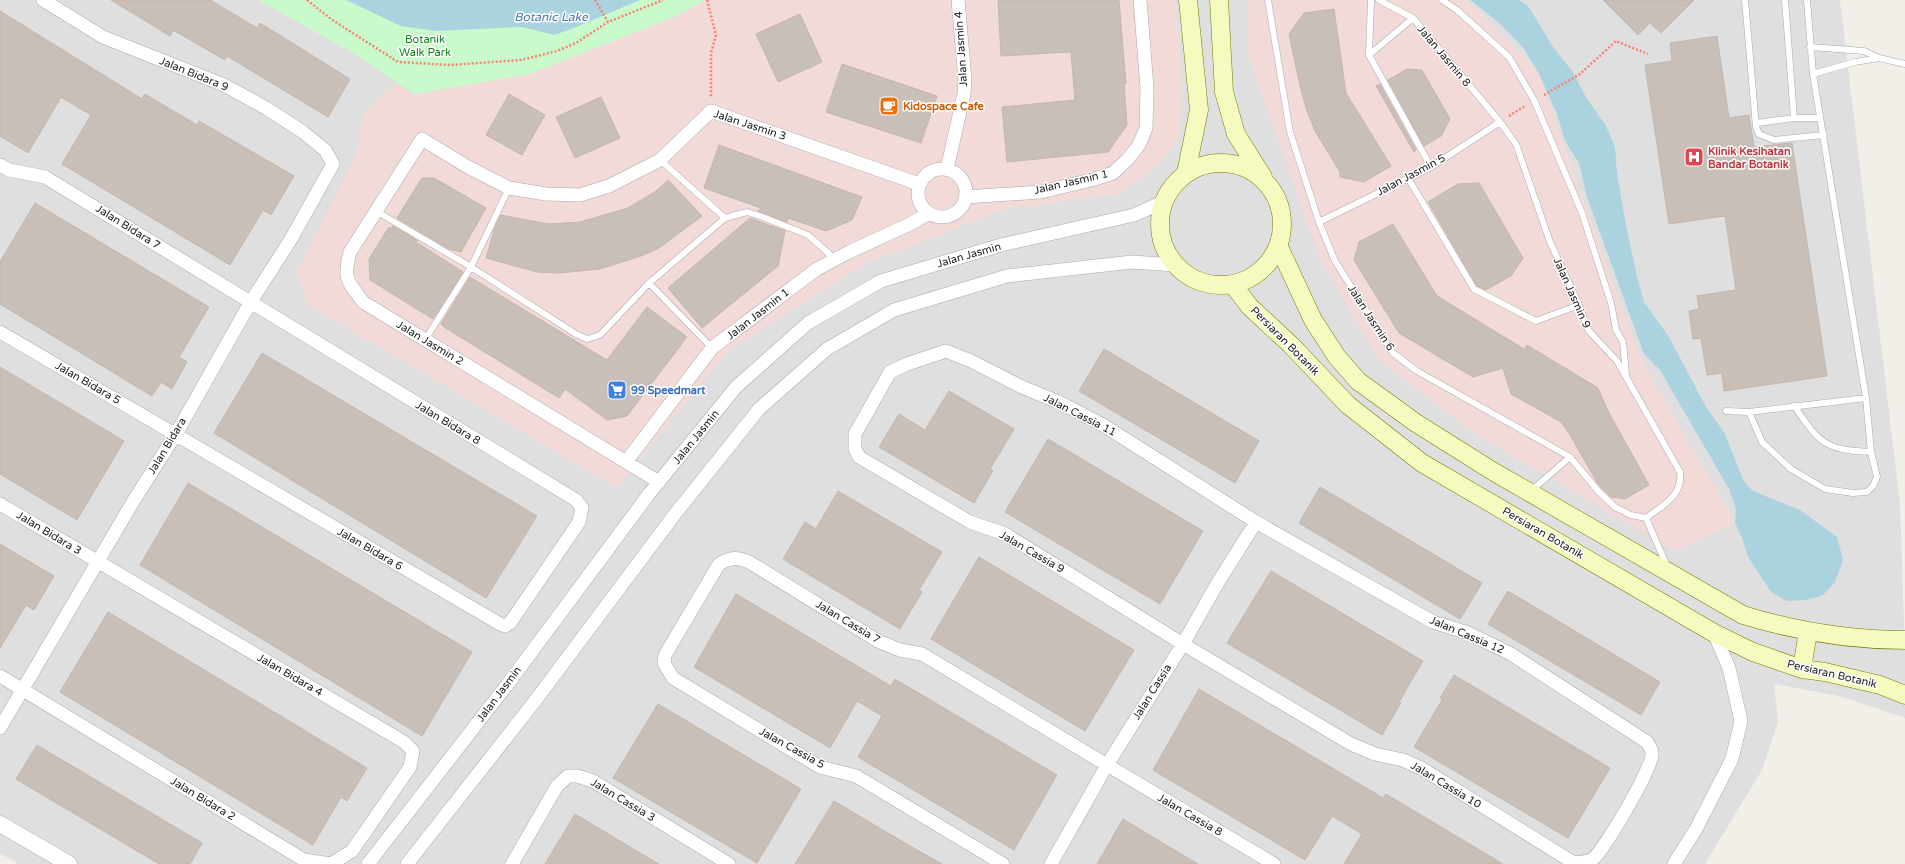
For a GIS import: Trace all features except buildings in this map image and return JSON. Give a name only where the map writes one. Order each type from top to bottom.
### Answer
[{"type":"main road","points":[[1186,173],[1199,110],[1188,0]]},
{"type":"main road","points":[[1218,0],[1224,92],[1236,134],[1276,197],[1282,213],[1283,230],[1279,247],[1268,264],[1252,278],[1234,285],[1218,286],[1202,282],[1187,276],[1175,265],[1163,246],[1159,224],[1163,202],[1173,186],[1186,173],[1202,165],[1219,162],[1237,164],[1253,172],[1267,183]]},
{"type":"main road","points":[[1279,247],[1313,320],[1337,357],[1358,381],[1416,423],[1530,492],[1743,615],[1779,626],[1808,631],[1874,640],[1905,640]]},
{"type":"main road","name":"Persiaran Botanik","points":[[1234,285],[1250,307],[1291,345],[1348,405],[1422,463],[1714,633],[1753,652],[1802,669],[1825,672],[1880,685],[1905,695]]},
{"type":"main road","points":[[1802,669],[1808,631]]},
{"type":"street","name":"Jalan Bidara 9","points":[[43,0],[103,37],[224,85],[248,98],[304,132],[325,150],[333,164]]},
{"type":"street","name":"Jalan Jasmin 4","points":[[947,169],[964,94],[965,80],[958,0]]},
{"type":"street","name":"Jalan Jasmin 1","points":[[965,197],[1041,192],[1095,179],[1113,173],[1127,160],[1139,145],[1146,128],[1147,88],[1140,0]]},
{"type":"street","name":"Jalan Jasmin 3","points":[[422,139],[468,167],[510,188],[546,194],[580,194],[609,186],[660,160],[711,111],[919,184]]},
{"type":"street","name":"Jalan Jasmin 2","points":[[422,139],[350,252],[347,265],[347,281],[363,302],[660,482]]},
{"type":"street","name":"Jalan Bidara 7","points":[[0,164],[9,170],[45,177],[250,303]]},
{"type":"street","name":"Jalan Bidara","points":[[0,728],[176,434],[250,303],[291,239],[333,164]]},
{"type":"street","points":[[947,169],[960,178],[964,184],[965,197],[962,206],[956,212],[948,216],[940,217],[929,213],[920,204],[918,196],[919,184],[926,174],[932,170],[947,169]]},
{"type":"street","name":"Jalan Jasmin","points":[[368,864],[510,681],[660,482],[736,387],[808,324],[881,280],[1001,245],[1134,215],[1163,202]]},
{"type":"street","name":"Jalan Jasmin 1","points":[[626,462],[712,348],[794,286],[835,259],[910,224],[929,213]]},
{"type":"street","points":[[407,864],[535,700],[674,514],[754,415],[827,349],[894,310],[1007,276],[1132,262],[1175,265]]},
{"type":"street","name":"Jalan Bidara 8","points":[[250,303],[576,500],[582,508],[579,522],[546,570]]},
{"type":"street","name":"Jalan Bidara 5","points":[[0,332],[176,434]]},
{"type":"street","name":"Jalan Cassia 11","points":[[879,390],[890,372],[907,364],[946,351],[970,361],[1022,387],[1061,403],[1103,425],[1256,522]]},
{"type":"street","name":"Jalan Cassia 9","points":[[879,390],[855,434],[855,449],[859,457],[970,522],[1005,534],[1183,644]]},
{"type":"street","name":"Jalan Bidara 6","points":[[176,434],[505,626],[510,623],[546,570]]},
{"type":"street","name":"Jalan Bidara 3","points":[[0,504],[98,562]]},
{"type":"street","name":"Jalan Cassia","points":[[1051,864],[1106,766],[1183,644],[1217,584],[1256,522]]},
{"type":"street","name":"Jalan Cassia 12","points":[[1256,522],[1433,622],[1468,633],[1511,654],[1647,742],[1652,753],[1651,764],[1625,811]]},
{"type":"street","name":"Jalan Cassia 7","points":[[692,608],[719,564],[730,558],[740,558],[878,641],[900,650],[922,654],[1106,766]]},
{"type":"street","name":"Jalan Bidara 4","points":[[98,562],[404,742],[413,751],[410,767],[375,817]]},
{"type":"street","name":"Jalan Cassia 5","points":[[692,608],[665,655],[664,663],[673,678],[820,766],[856,776],[1003,864]]},
{"type":"street","points":[[1674,864],[1696,830],[1732,759],[1741,721],[1729,668],[1714,633]]},
{"type":"street","name":"Jalan Cassia 10","points":[[1183,644],[1351,744],[1375,754],[1403,760],[1421,768],[1574,863],[1585,862],[1594,858],[1625,811]]},
{"type":"street","name":"Jalan Bidara 2","points":[[0,676],[304,860],[331,864],[352,850],[375,817]]},
{"type":"street","name":"Jalan Cassia 8","points":[[1106,766],[1274,864]]},
{"type":"street","name":"Jalan Cassia 3","points":[[512,864],[557,786],[568,776],[577,776],[593,781],[729,864]]},
{"type":"street","points":[[0,824],[69,864]]},
{"type":"lane","name":"Jalan Jasmin 6","points":[[1268,0],[1290,132],[1319,222],[1335,261],[1393,353],[1418,371],[1570,457],[1599,492],[1615,507],[1631,515],[1646,518]]},
{"type":"lane","points":[[1371,0],[1369,55],[1431,167]]},
{"type":"lane","name":"Jalan Jasmin 8","points":[[1379,0],[1413,18],[1500,122]]},
{"type":"lane","points":[[1442,0],[1457,10],[1509,57],[1537,99],[1582,213],[1611,303],[1616,330],[1623,342],[1626,377]]},
{"type":"lane","points":[[1745,0],[1757,123],[1756,126],[1759,134],[1774,140],[1824,135]]},
{"type":"lane","points":[[1785,0],[1794,118]]},
{"type":"lane","points":[[1749,412],[1762,442],[1791,469],[1825,489],[1853,493],[1867,492],[1873,486],[1877,477],[1871,452],[1866,398],[1813,74],[1807,0]]},
{"type":"lane","points":[[1369,55],[1413,18]]},
{"type":"lane","points":[[1810,47],[1864,51],[1879,58],[1905,64]]},
{"type":"lane","points":[[1813,74],[1855,62],[1879,58]]},
{"type":"lane","points":[[1757,123],[1794,118],[1820,118]]},
{"type":"lane","name":"Jalan Jasmin 5","points":[[1319,222],[1431,167],[1500,122]]},
{"type":"lane","name":"Jalan Jasmin 9","points":[[1500,122],[1516,144],[1550,242],[1579,305],[1588,330],[1617,361],[1680,472],[1681,482],[1675,495],[1646,518]]},
{"type":"lane","points":[[660,160],[725,218]]},
{"type":"lane","points":[[1408,178],[1474,289],[1536,321],[1579,305]]},
{"type":"lane","points":[[425,340],[471,267],[510,188]]},
{"type":"lane","points":[[376,211],[471,267],[576,334],[587,339],[600,335],[648,284],[725,218],[747,212],[760,216],[808,235],[835,259]]},
{"type":"lane","points":[[648,284],[712,348]]},
{"type":"lane","points":[[1726,411],[1749,412],[1866,398]]},
{"type":"lane","points":[[1794,406],[1813,433],[1829,446],[1846,451],[1871,452]]},
{"type":"lane","points":[[1530,492],[1570,457]]},
{"type":"lane","points":[[1646,518],[1670,573]]},
{"type":"path","points":[[307,0],[331,19],[398,62],[450,65],[521,60],[557,51],[576,43],[608,22],[663,0]]},
{"type":"path","points":[[595,0],[608,22]]},
{"type":"path","points":[[707,0],[716,35],[711,53],[711,111]]},
{"type":"path","points":[[1500,122],[1580,74],[1616,41],[1648,54]]},
{"type":"shaded area","points":[[0,0],[1840,0],[1900,504],[1905,651],[1905,718],[1839,696],[1774,684],[1778,722],[1762,770],[1705,864],[18,864],[0,853]]},
{"type":"shaded area","points":[[706,0],[1176,0],[1182,88],[1179,139],[1155,167],[1118,194],[1002,210],[865,264],[729,350],[617,488],[307,304],[297,271],[355,157],[363,114],[397,82],[414,94],[630,34],[676,16]]},
{"type":"shaded area","points":[[1248,0],[1467,0],[1538,72],[1640,358],[1735,523],[1674,551],[1472,432],[1379,360],[1320,259],[1247,52]]},
{"type":"green space","name":"Botanik Walk Park","points":[[258,0],[706,0],[676,16],[530,74],[414,94],[355,54]]},
{"type":"water","name":"Botanic Lake","points":[[346,0],[640,0],[554,35],[522,27],[436,31],[401,26]]},
{"type":"water","points":[[1470,0],[1519,0],[1528,6],[1553,47],[1572,71],[1587,99],[1605,124],[1615,147],[1617,173],[1625,220],[1644,302],[1669,337],[1706,407],[1724,432],[1744,482],[1753,491],[1800,510],[1837,537],[1843,560],[1835,582],[1823,595],[1807,600],[1787,601],[1771,592],[1748,557],[1735,523],[1736,509],[1729,489],[1660,370],[1644,354],[1587,197],[1579,163],[1565,141],[1557,114],[1538,72],[1524,49],[1512,36],[1498,22]]},
{"type":"place","name":"Kidospace Cafe","points":[[889,106]]},
{"type":"place","name":"Klinik Kesihatan Bandar Botanik","points":[[1694,157]]},
{"type":"place","name":"99 Speedmart","points":[[617,390]]}]
